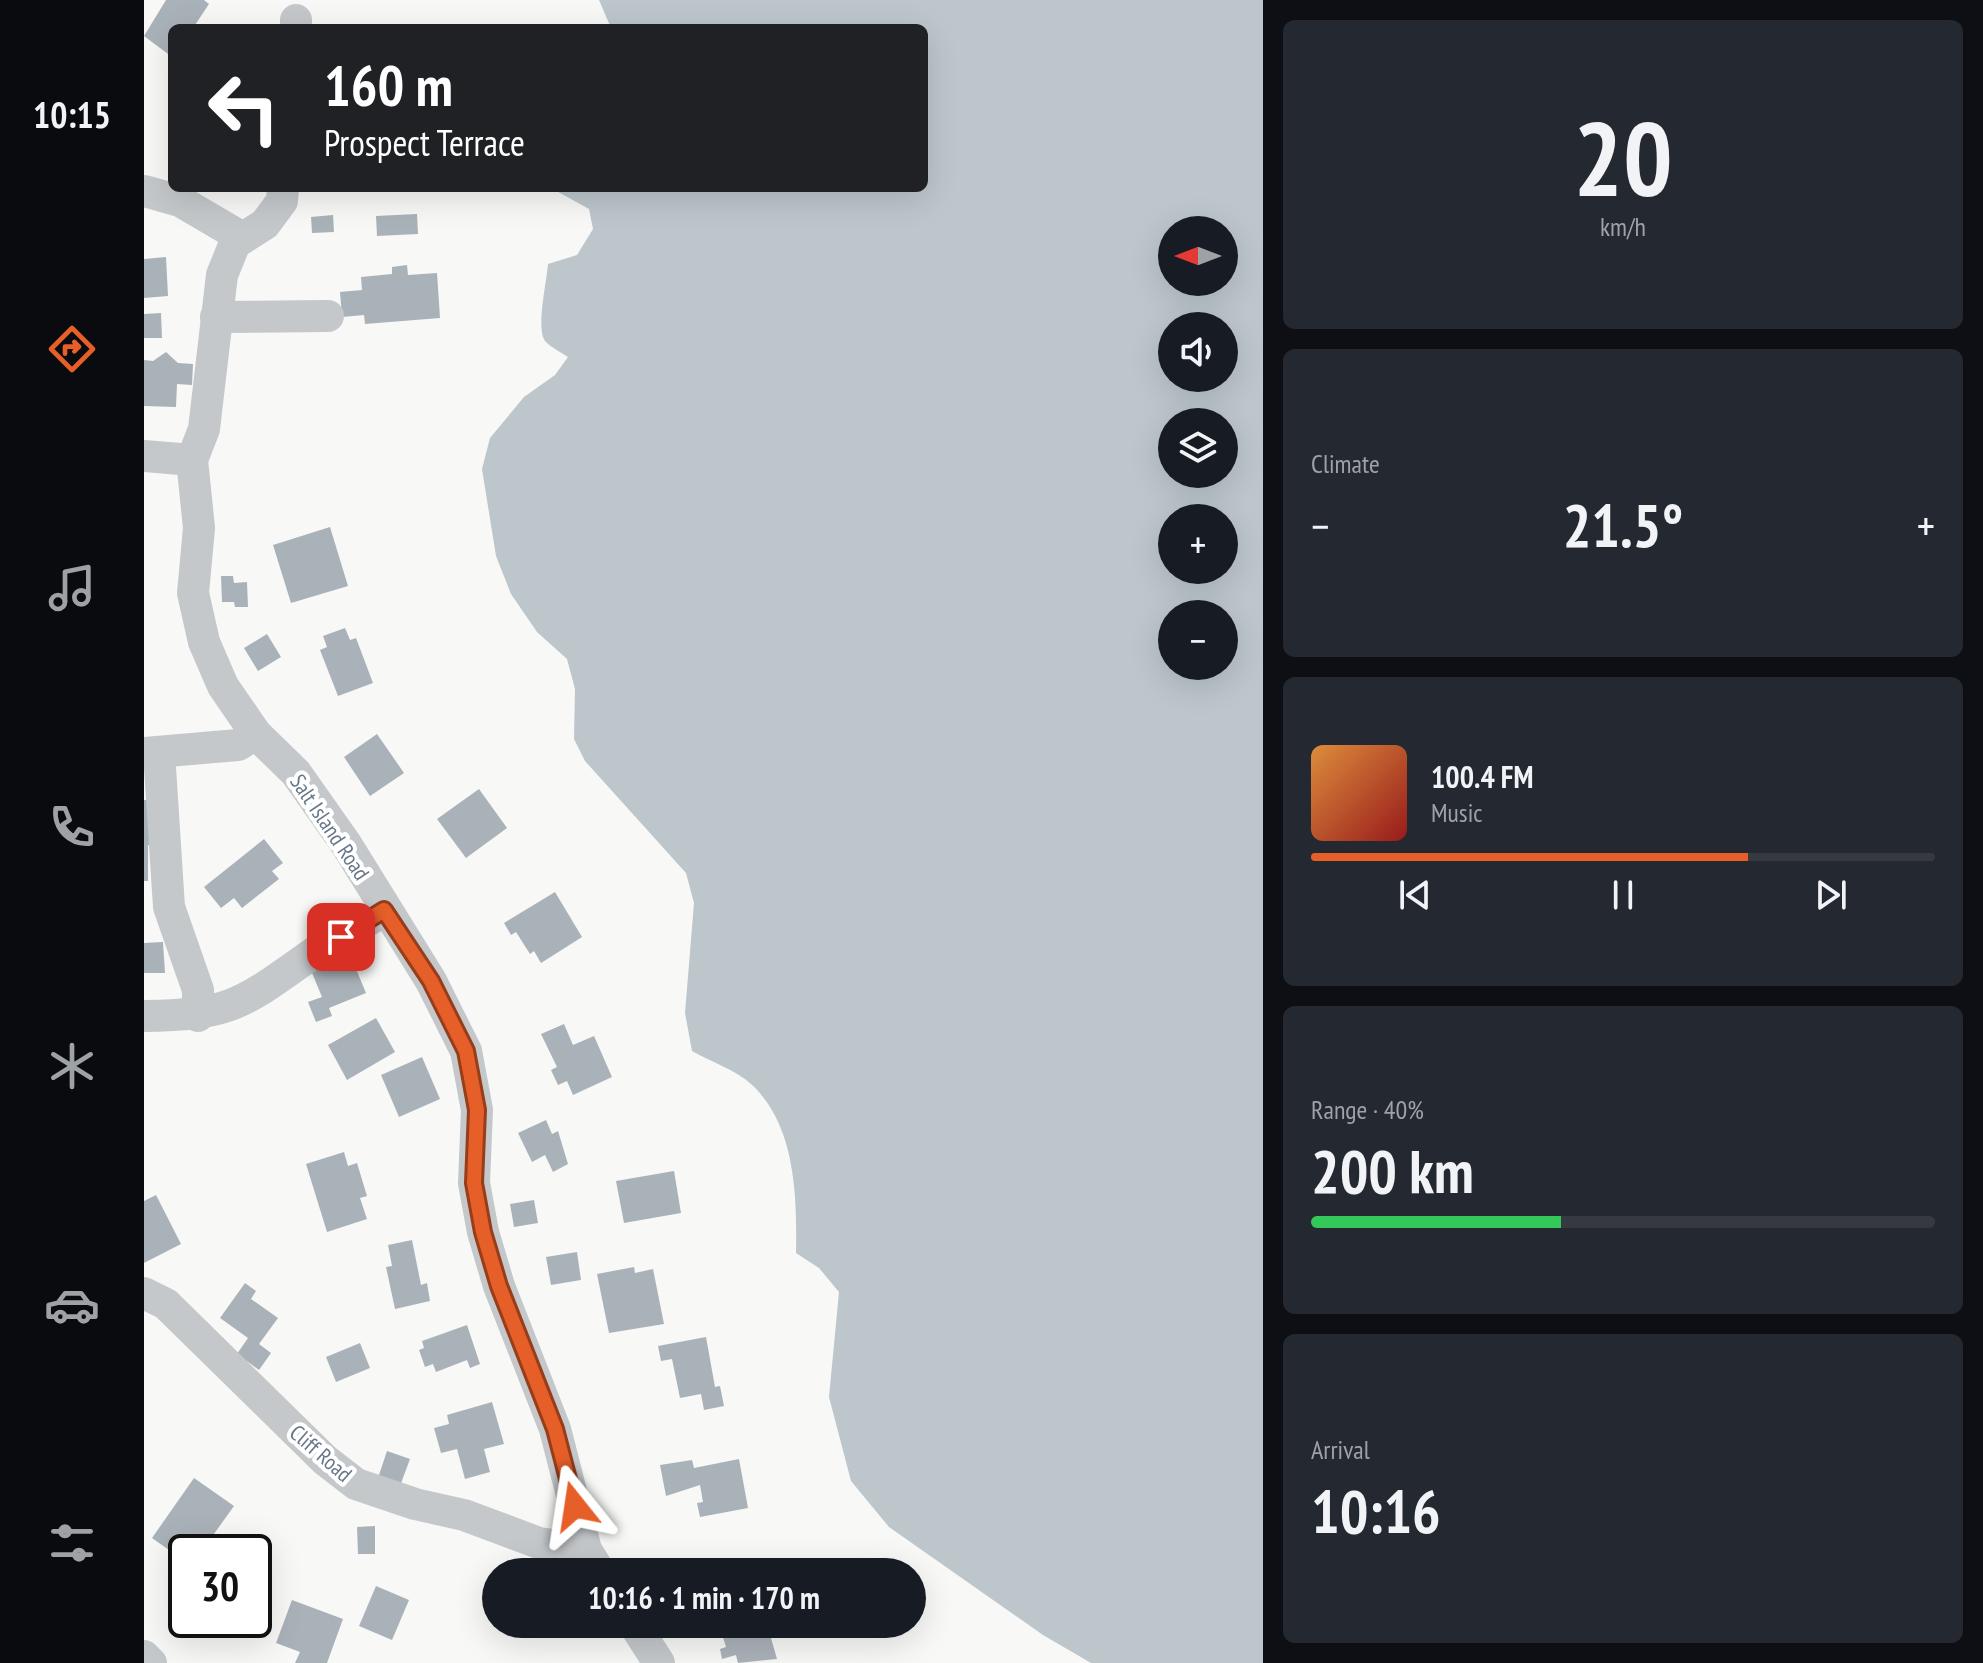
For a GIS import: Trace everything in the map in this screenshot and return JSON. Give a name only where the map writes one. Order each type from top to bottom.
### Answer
[{"type":"street","points":[[144,191],[180,201],[243,238]]},
{"type":"street","name":"Salt Island Road","points":[[283,192],[282,201],[265,224],[235,243],[222,275],[204,429],[192,460],[199,528],[193,593],[204,642],[223,686],[256,734],[296,773],[346,844],[384,910],[431,981],[466,1051],[477,1110],[474,1183],[483,1232],[499,1286],[555,1429],[592,1558]]},
{"type":"street","points":[[216,317],[328,316]]},
{"type":"street","points":[[144,456],[192,460]]},
{"type":"street","points":[[198,1016],[198,990],[169,907],[152,753],[238,745],[256,734]]},
{"type":"street","points":[[144,1016],[198,1016],[254,996],[317,950],[384,910]]},
{"type":"street","name":"Cliff Road","points":[[144,1293],[166,1304],[325,1460],[356,1484],[415,1504],[464,1515],[584,1558]]},
{"type":"street","points":[[643,1638],[659,1663]]},
{"type":"street","points":[[144,1656],[151,1663]]},
{"type":"shaded area","points":[[599,0],[1263,0],[1263,1663],[1091,1663],[1043,1635],[889,1527],[851,1481],[829,1397],[839,1292],[819,1268],[796,1253],[794,1186],[785,1141],[766,1101],[751,1084],[731,1070],[692,1051],[685,1013],[694,903],[686,873],[585,761],[574,739],[575,689],[567,659],[537,632],[511,594],[496,556],[482,469],[490,438],[524,397],[555,375],[568,357],[548,344],[543,336],[548,264],[577,255],[593,229],[589,209],[558,192],[928,192],[928,24],[609,24]]},
{"type":"building","points":[[166,0],[204,0],[209,4],[196,24],[168,24],[168,54],[144,36]]},
{"type":"building","points":[[417,214],[418,234],[377,236],[376,216]]},
{"type":"building","points":[[333,215],[334,232],[312,233],[311,217]]},
{"type":"building","points":[[166,257],[168,296],[144,298],[144,259]]},
{"type":"building","points":[[407,265],[408,275],[437,273],[440,318],[365,324],[364,315],[342,317],[340,292],[362,290],[361,277],[392,274],[392,267]]},
{"type":"building","points":[[161,313],[162,338],[144,338],[144,314]]},
{"type":"building","points":[[166,352],[178,363],[193,364],[192,385],[177,384],[176,407],[144,406],[144,360],[153,361]]},
{"type":"building","points":[[330,527],[348,586],[291,603],[273,545]]},
{"type":"building","points":[[221,576],[233,576],[234,583],[247,582],[248,607],[235,607],[234,602],[222,602]]},
{"type":"building","points":[[345,628],[350,640],[356,638],[373,683],[338,696],[320,650],[327,647],[323,636]]},
{"type":"building","points":[[267,634],[281,657],[258,671],[244,648]]},
{"type":"building","points":[[377,734],[404,773],[370,796],[344,757]]},
{"type":"building","points":[[479,789],[507,828],[466,858],[437,819]]},
{"type":"building","points":[[144,800],[157,800],[158,845],[148,845],[148,881],[144,881]]},
{"type":"building","points":[[264,839],[283,863],[272,871],[279,879],[242,908],[234,898],[221,908],[204,887]]},
{"type":"building","points":[[555,892],[582,937],[541,963],[534,951],[530,954],[516,932],[511,935],[504,923]]},
{"type":"building","points":[[163,942],[165,973],[144,973],[144,943]]},
{"type":"building","points":[[349,952],[366,993],[329,1008],[332,1016],[316,1022],[308,1002],[322,997],[310,968]]},
{"type":"building","points":[[376,1018],[395,1052],[347,1080],[328,1045]]},
{"type":"building","points":[[564,1024],[573,1045],[594,1036],[612,1077],[573,1095],[567,1081],[558,1085],[551,1070],[557,1067],[541,1034]]},
{"type":"building","points":[[422,1057],[440,1099],[399,1117],[381,1075]]},
{"type":"building","points":[[546,1120],[552,1134],[558,1131],[568,1164],[553,1172],[545,1155],[532,1162],[518,1133]]},
{"type":"building","points":[[344,1152],[348,1166],[357,1163],[367,1196],[360,1198],[367,1219],[327,1232],[306,1164]]},
{"type":"building","points":[[674,1171],[681,1213],[624,1223],[616,1181]]},
{"type":"building","points":[[156,1195],[181,1244],[144,1263],[144,1201]]},
{"type":"building","points":[[534,1200],[538,1223],[514,1227],[510,1204]]},
{"type":"building","points":[[412,1240],[421,1285],[427,1283],[430,1301],[395,1309],[386,1267],[392,1266],[388,1245]]},
{"type":"building","points":[[577,1252],[581,1280],[551,1285],[546,1257]]},
{"type":"building","points":[[634,1267],[635,1273],[653,1269],[664,1324],[609,1333],[597,1274]]},
{"type":"building","points":[[245,1283],[256,1291],[251,1299],[278,1318],[259,1344],[271,1353],[259,1370],[237,1354],[248,1338],[220,1318]]},
{"type":"building","points":[[467,1325],[480,1364],[470,1368],[467,1360],[436,1372],[433,1364],[425,1367],[419,1350],[424,1348],[422,1341]]},
{"type":"building","points":[[706,1337],[715,1387],[720,1386],[724,1406],[704,1410],[701,1394],[680,1398],[672,1359],[661,1361],[658,1346]]},
{"type":"building","points":[[360,1343],[370,1368],[336,1382],[326,1357]]},
{"type":"building","points":[[492,1402],[504,1444],[484,1449],[490,1472],[465,1479],[457,1449],[441,1453],[434,1428],[449,1424],[447,1415]]},
{"type":"building","points":[[387,1451],[410,1459],[400,1486],[378,1478]]},
{"type":"building","points":[[739,1459],[748,1508],[700,1517],[697,1503],[703,1502],[700,1485],[666,1496],[660,1465],[692,1460],[694,1468]]},
{"type":"building","points":[[194,1478],[234,1506],[214,1534],[168,1534],[168,1549],[152,1538]]},
{"type":"building","points":[[375,1526],[375,1554],[358,1554],[357,1527]]},
{"type":"building","points":[[376,1586],[409,1600],[392,1640],[359,1626]]},
{"type":"building","points":[[292,1600],[343,1619],[327,1663],[295,1663],[300,1652],[276,1643]]},
{"type":"building","points":[[723,1638],[771,1638],[777,1659],[738,1663],[736,1655],[722,1659],[720,1649],[726,1647]]},
{"type":"route","points":[[341,937],[384,910],[431,981],[466,1051],[477,1110],[474,1183],[483,1232],[499,1286],[555,1429],[575,1506]]}]
